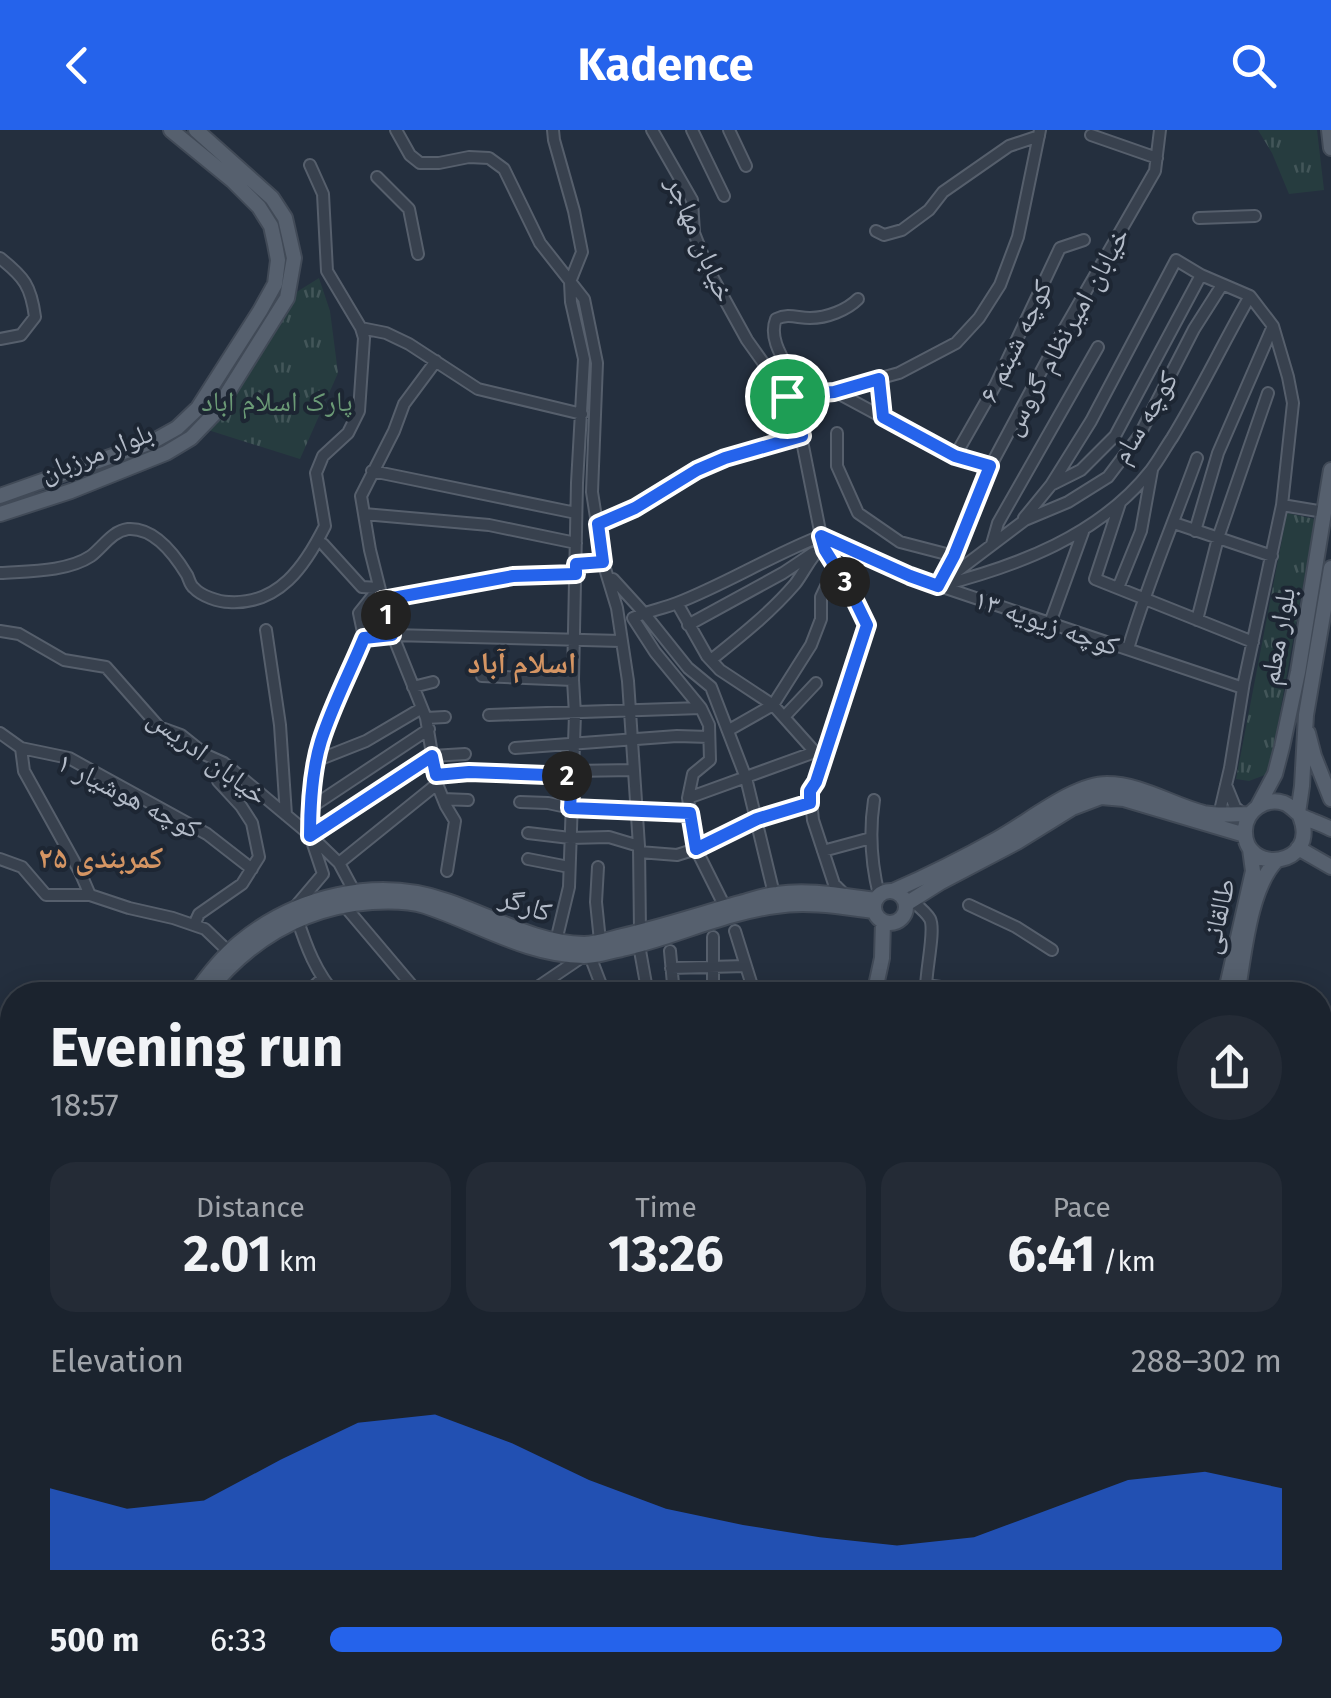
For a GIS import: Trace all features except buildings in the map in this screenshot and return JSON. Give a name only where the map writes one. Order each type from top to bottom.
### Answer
[{"type":"main road","points":[[0,496],[152,442],[178,428],[198,408],[275,284],[278,260],[271,226],[232,180],[171,130]]},
{"type":"main road","name":"بلوار مرزبان","points":[[0,514],[71,491],[166,453],[192,438],[215,413],[287,298],[294,258],[285,218],[272,198],[196,130]]},
{"type":"main road","points":[[1329,130],[1331,148]]},
{"type":"main road","name":"بلوار معلم","points":[[1250,811],[1275,774],[1279,761],[1298,672],[1331,470]]},
{"type":"main road","name":"بلوار معلم","points":[[1299,814],[1306,715],[1331,568]]},
{"type":"main road","points":[[1306,715],[1314,756],[1331,798]]},
{"type":"main road","points":[[1279,761],[1282,773],[1290,781],[1297,780],[1302,768]]},
{"type":"main road","name":"کارگر","points":[[203,982],[242,940],[354,891],[396,890],[442,899],[516,930],[556,941],[588,944],[639,939],[778,905],[881,903],[1092,786],[1124,785],[1204,813],[1250,811]]},
{"type":"main road","points":[[881,903],[891,923],[907,908],[1072,808],[1101,797],[1124,799],[1247,841]]},
{"type":"main road","points":[[1299,814],[1304,832],[1298,848],[1289,857],[1267,860],[1257,855],[1247,841],[1246,824],[1250,811],[1269,802],[1290,806],[1331,829]]},
{"type":"main road","name":"طالقانی","points":[[1233,982],[1253,871],[1247,841]]},
{"type":"main road","points":[[1298,848],[1331,867]]},
{"type":"main road","name":"طالقانی","points":[[1234,982],[1260,889],[1277,860]]},
{"type":"main road","name":"کارگر","points":[[215,982],[249,949],[295,914],[343,904],[384,901],[422,905],[544,952],[587,956],[725,907],[774,894],[804,892],[881,903]]},
{"type":"main road","points":[[881,903],[900,894],[907,908]]},
{"type":"main road","points":[[877,982],[882,958],[881,903]]},
{"type":"main road","points":[[882,958],[907,908]]},
{"type":"street","points":[[396,130],[410,155],[420,163],[489,158],[504,169],[540,243],[584,300],[597,363],[592,492],[603,562],[622,640],[630,711],[639,849],[639,939],[646,982]]},
{"type":"street","points":[[553,130],[582,252],[570,282],[584,359],[576,513],[569,887],[556,941]]},
{"type":"street","name":"خیابان مهاجر","points":[[652,130],[692,200],[694,234],[709,271],[747,340],[787,396]]},
{"type":"street","points":[[692,130],[724,196]]},
{"type":"street","points":[[729,130],[746,166]]},
{"type":"street","name":"خیابان امیرنظام گروس","points":[[938,586],[990,466],[1155,171],[1160,130]]},
{"type":"street","points":[[787,396],[834,392],[900,373],[956,343],[979,318],[1000,285],[1018,237],[1040,133]]},
{"type":"street","points":[[876,231],[884,235],[902,230],[929,210],[943,192],[983,163],[1040,133]]},
{"type":"street","points":[[1092,134],[1156,158]]},
{"type":"street","points":[[0,572],[62,566],[90,557],[112,536],[129,529],[151,534],[164,544],[194,589],[219,602],[248,603],[276,590],[298,571],[325,526],[316,473],[323,456],[348,433],[359,411],[364,338],[328,271],[323,194],[310,165]]},
{"type":"street","points":[[377,177],[410,210],[418,254]]},
{"type":"street","points":[[1198,218],[1255,216]]},
{"type":"street","name":"کوچه شبنم ۶","points":[[955,456],[996,384],[1060,248],[1084,240]]},
{"type":"street","points":[[0,258],[21,274],[32,295],[34,317],[22,335],[0,339]]},
{"type":"street","points":[[1016,526],[1051,485],[1091,421],[1176,260],[1200,276],[1250,296],[1273,326],[1293,404],[1282,505],[1219,815]]},
{"type":"street","points":[[1051,485],[1081,470],[1115,436],[1200,276]]},
{"type":"street","name":"کوچه سام","points":[[938,586],[1025,520],[1068,502],[1108,477],[1139,436],[1194,329],[1222,285]]},
{"type":"street","points":[[938,586],[990,573],[1084,532],[1120,502],[1152,470],[1250,296]]},
{"type":"street","points":[[847,896],[834,884],[810,791],[867,625],[820,544],[802,436],[787,396],[793,377],[772,328],[776,319],[784,316],[828,316],[858,299]]},
{"type":"street","points":[[1195,531],[1218,453],[1273,326]]},
{"type":"street","points":[[361,328],[386,333],[478,389],[582,414]]},
{"type":"street","points":[[992,544],[998,523],[1098,347]]},
{"type":"street","points":[[436,361],[404,404],[361,496],[392,635],[425,718],[442,798],[455,821],[448,871]]},
{"type":"street","points":[[879,379],[883,417]]},
{"type":"street","points":[[834,392],[955,456],[990,466]]},
{"type":"street","points":[[1197,620],[1218,538],[1268,393]]},
{"type":"street","points":[[837,433],[837,466],[858,514],[900,542],[954,556]]},
{"type":"street","points":[[598,524],[635,508],[697,470],[802,436]]},
{"type":"street","points":[[1128,649],[1143,598],[1197,458]]},
{"type":"street","points":[[372,470],[576,513]]},
{"type":"street","points":[[1118,588],[1140,531],[1152,470]]},
{"type":"street","points":[[1120,502],[1095,580],[1252,642]]},
{"type":"street","points":[[1282,505],[1324,512]]},
{"type":"street","points":[[364,514],[489,524],[576,543]]},
{"type":"street","points":[[1174,524],[1272,556]]},
{"type":"street","points":[[1050,623],[1084,532]]},
{"type":"street","points":[[323,544],[362,587],[381,594],[576,569],[603,562]]},
{"type":"street","points":[[725,907],[696,849],[688,798],[692,774],[710,760],[708,725],[700,708],[632,618],[676,603],[786,550],[820,544]]},
{"type":"street","points":[[688,625],[784,573],[820,544]]},
{"type":"street","points":[[711,660],[762,619],[797,582],[820,544]]},
{"type":"street","name":"کوچه زیویه ۱۳","points":[[820,544],[1243,688]]},
{"type":"street","points":[[603,562],[616,585],[644,612],[688,668],[712,686],[746,778],[774,894]]},
{"type":"street","points":[[729,730],[772,705],[811,645],[820,618],[821,597],[835,566]]},
{"type":"street","points":[[325,982],[306,948],[295,914],[323,874],[310,836],[310,808],[320,743],[364,638],[359,613],[381,594]]},
{"type":"street","points":[[676,603],[711,660],[734,681],[772,705],[820,755]]},
{"type":"street","points":[[266,630],[280,725],[286,816]]},
{"type":"street","name":"خیابان ادریس","points":[[0,631],[19,634],[64,660],[106,667],[159,727],[181,734],[224,763],[340,863]]},
{"type":"street","points":[[364,638],[392,635],[622,640]]},
{"type":"street","points":[[482,676],[573,680]]},
{"type":"street","points":[[414,687],[433,682]]},
{"type":"street","points":[[784,717],[816,683]]},
{"type":"street","points":[[489,715],[700,708]]},
{"type":"street","points":[[318,760],[425,718],[446,717]]},
{"type":"street","points":[[310,808],[425,718]]},
{"type":"street","name":"کوچه هوشیار ۱","points":[[0,733],[21,748],[69,758],[208,834],[252,869]]},
{"type":"street","points":[[515,748],[709,737]]},
{"type":"street","points":[[21,748],[24,771],[90,895]]},
{"type":"street","points":[[310,836],[432,756],[465,754]]},
{"type":"street","points":[[688,798],[820,755]]},
{"type":"street","points":[[194,925],[198,914],[242,884],[259,856],[252,823],[218,781],[212,758]]},
{"type":"street","points":[[354,891],[340,863],[436,779],[469,772],[572,774],[634,770]]},
{"type":"street","points":[[1226,786],[1235,807],[1250,811]]},
{"type":"street","points":[[442,798],[468,800]]},
{"type":"street","points":[[874,800],[870,838],[881,903]]},
{"type":"street","points":[[520,802],[690,813]]},
{"type":"street","points":[[528,833],[610,837],[639,849],[678,854],[757,819],[810,803]]},
{"type":"street","points":[[823,851],[870,838]]},
{"type":"street","points":[[528,858],[569,867]]},
{"type":"street","points":[[0,859],[22,867],[46,895],[90,895],[172,918],[206,929],[228,952]]},
{"type":"street","points":[[598,866],[600,942]]},
{"type":"street","points":[[343,904],[409,982]]},
{"type":"street","points":[[969,905],[1016,927],[1052,950]]},
{"type":"street","points":[[907,908],[932,922],[926,982]]},
{"type":"street","points":[[734,931],[752,982]]},
{"type":"street","points":[[713,937],[713,982]]},
{"type":"street","points":[[670,951],[673,982]]},
{"type":"street","points":[[546,982],[587,956],[599,982]]},
{"type":"street","points":[[671,968],[746,966]]},
{"type":"street","points":[[318,982],[322,978]]},
{"type":"green space","points":[[1258,130],[1317,130],[1324,190],[1289,194]]},
{"type":"green space","name":"پارک اسلام اباد","points":[[319,278],[330,311],[338,373],[300,459],[208,430],[287,298]]},
{"type":"green space","points":[[1287,513],[1315,519],[1271,762],[1265,775],[1249,781],[1236,779]]},
{"type":"district","name":"اسلام آباد","points":[[522,663]]},
{"type":"district","name":"کمربندی ۲۵","points":[[101,858]]},
{"type":"route","points":[[879,379],[883,417],[955,456],[990,466],[938,586],[821,536],[867,625],[810,791],[810,803],[757,819],[696,849],[690,813],[570,808],[572,776],[469,772],[436,775],[432,756],[310,836],[320,743],[332,713],[364,638],[392,635],[382,600],[513,576],[576,574],[576,564],[603,562],[598,524],[635,508],[697,470],[802,436],[787,396],[834,392],[879,379]]}]
